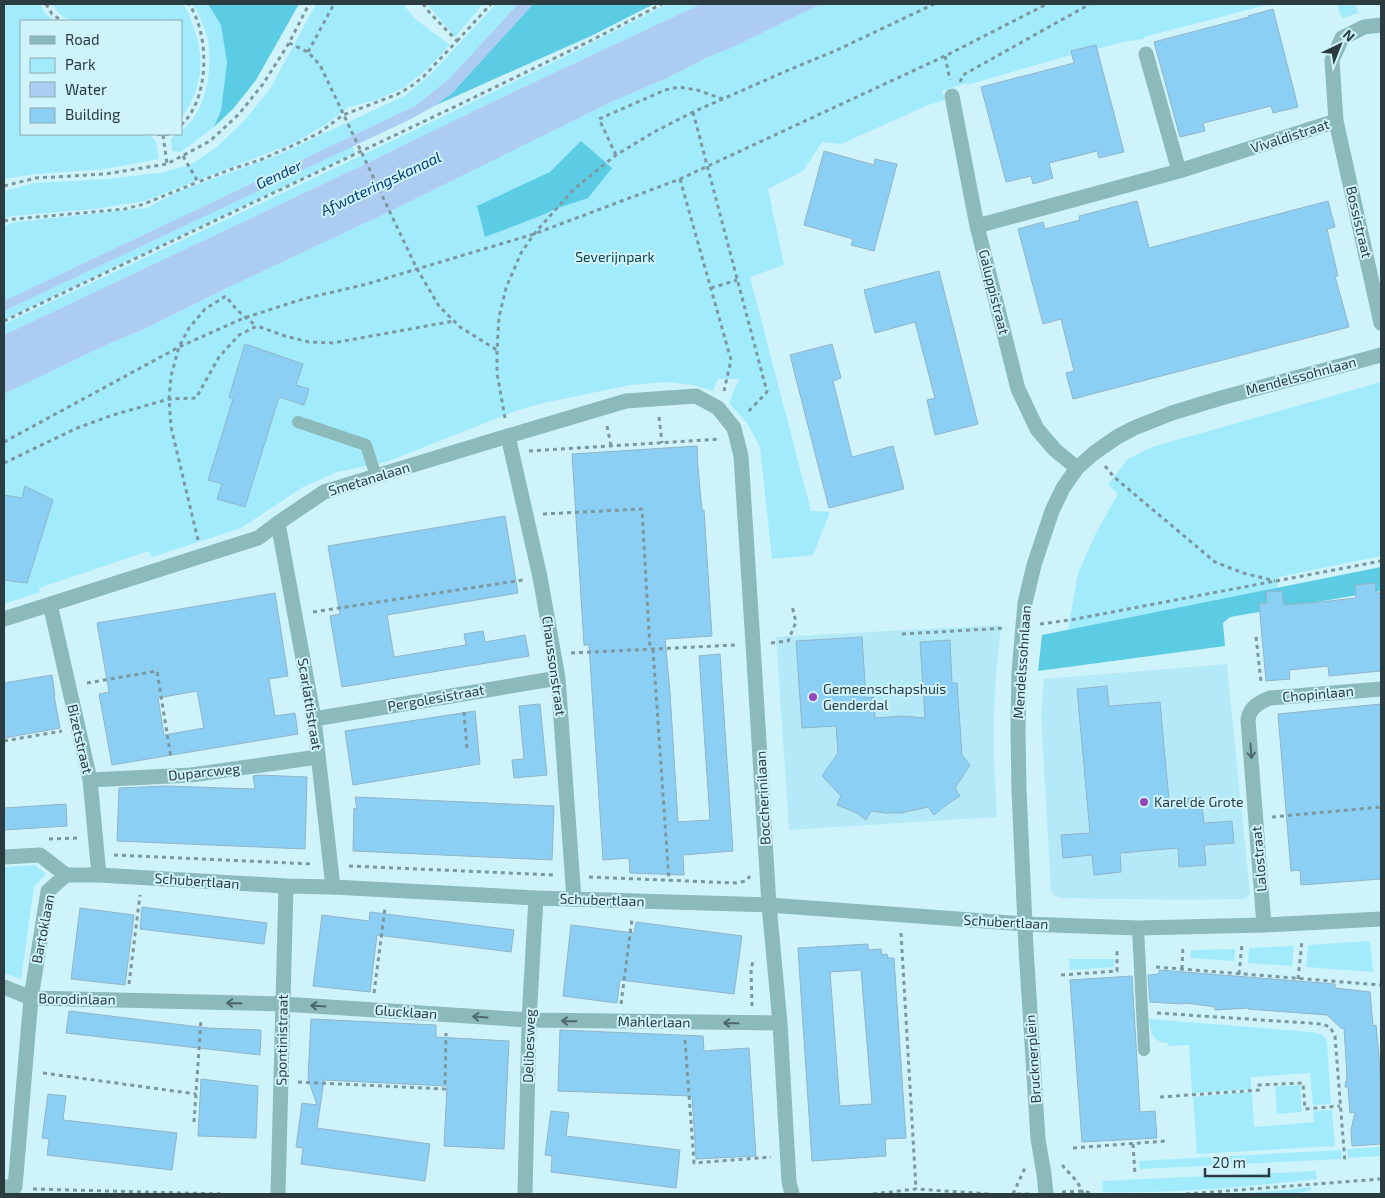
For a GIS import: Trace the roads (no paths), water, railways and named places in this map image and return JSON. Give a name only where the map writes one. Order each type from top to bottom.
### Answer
[{"type":"street","name":"Vivaldistraat","points":[[977,226],[1179,172],[1336,121],[1332,60],[1342,38],[1364,27],[1381,25]]},
{"type":"street","points":[[1146,54],[1179,172]]},
{"type":"street","name":"Galuppistraat","points":[[952,96],[977,226],[1018,389],[1038,430],[1055,450],[1077,468]]},
{"type":"street","name":"Bossistraat","points":[[1336,121],[1381,323]]},
{"type":"street","name":"Mendelssohnlaan","points":[[1025,924],[1018,731],[1019,672],[1025,603],[1034,565],[1052,511],[1063,488],[1077,468],[1094,453],[1134,428],[1172,413],[1221,398],[1381,354]]},
{"type":"street","name":"Smetanalaan","points":[[4,619],[258,538],[324,492],[508,436],[626,402],[696,396],[718,408]]},
{"type":"street","name":"Boccherinilaan","points":[[718,408],[735,433],[741,456],[769,905],[780,1023],[789,1182],[792,1194]]},
{"type":"street","name":"Chaussonstraat","points":[[508,436],[540,577],[558,678],[574,899]]},
{"type":"street","name":"Scarlattistraat","points":[[278,523],[314,719],[333,887]]},
{"type":"street","name":"Bizetstraat","points":[[50,604],[90,780],[99,875]]},
{"type":"street","name":"Pergolesistraat","points":[[314,719],[558,678]]},
{"type":"street","name":"Chopinlaan","points":[[1256,705],[1270,698],[1381,689]]},
{"type":"street","name":"Lalostraat","points":[[1256,705],[1251,711],[1248,720],[1264,925]]},
{"type":"street","name":"Duparcweg","points":[[90,780],[192,775],[318,757]]},
{"type":"street","points":[[4,857],[40,855],[66,875]]},
{"type":"street","name":"Schubertlaan","points":[[66,875],[99,875],[536,898],[769,905],[1025,924],[1138,928],[1264,925],[1381,919]]},
{"type":"street","name":"Bartoklaan","points":[[31,998],[48,891],[66,875]]},
{"type":"street","name":"Spontinistraat","points":[[278,1194],[286,886]]},
{"type":"street","name":"Delibesweg","points":[[525,1194],[529,1020],[536,898]]},
{"type":"street","name":"Brucknerplein","points":[[1025,924],[1038,1139],[1046,1194]]},
{"type":"street","points":[[4,988],[31,998]]},
{"type":"street","name":"Borodinlaan","points":[[9,1187],[31,998],[283,1004]]},
{"type":"street","name":"Glucklaan","points":[[283,1004],[529,1020]]},
{"type":"street","name":"Mahlerlaan","points":[[529,1020],[780,1023]]},
{"type":"lane","points":[[298,422],[366,445],[376,476]]},
{"type":"lane","points":[[1138,928],[1144,1050]]},
{"type":"water","name":"Gender","points":[[518,4],[533,4],[452,93],[434,106],[411,119],[4,311],[4,301],[415,106],[449,79]]},
{"type":"water","name":"Afwateringskanaal","points":[[701,4],[821,4],[665,79],[611,102],[395,209],[4,394],[4,335]]},
{"type":"place","name":"Gemeenschapshuis Genderdal","points":[[813,697]]},
{"type":"place","name":"Karel de Grote","points":[[1144,802]]},
{"type":"park label","name":"Severijnpark","points":[[615,257]]}]
